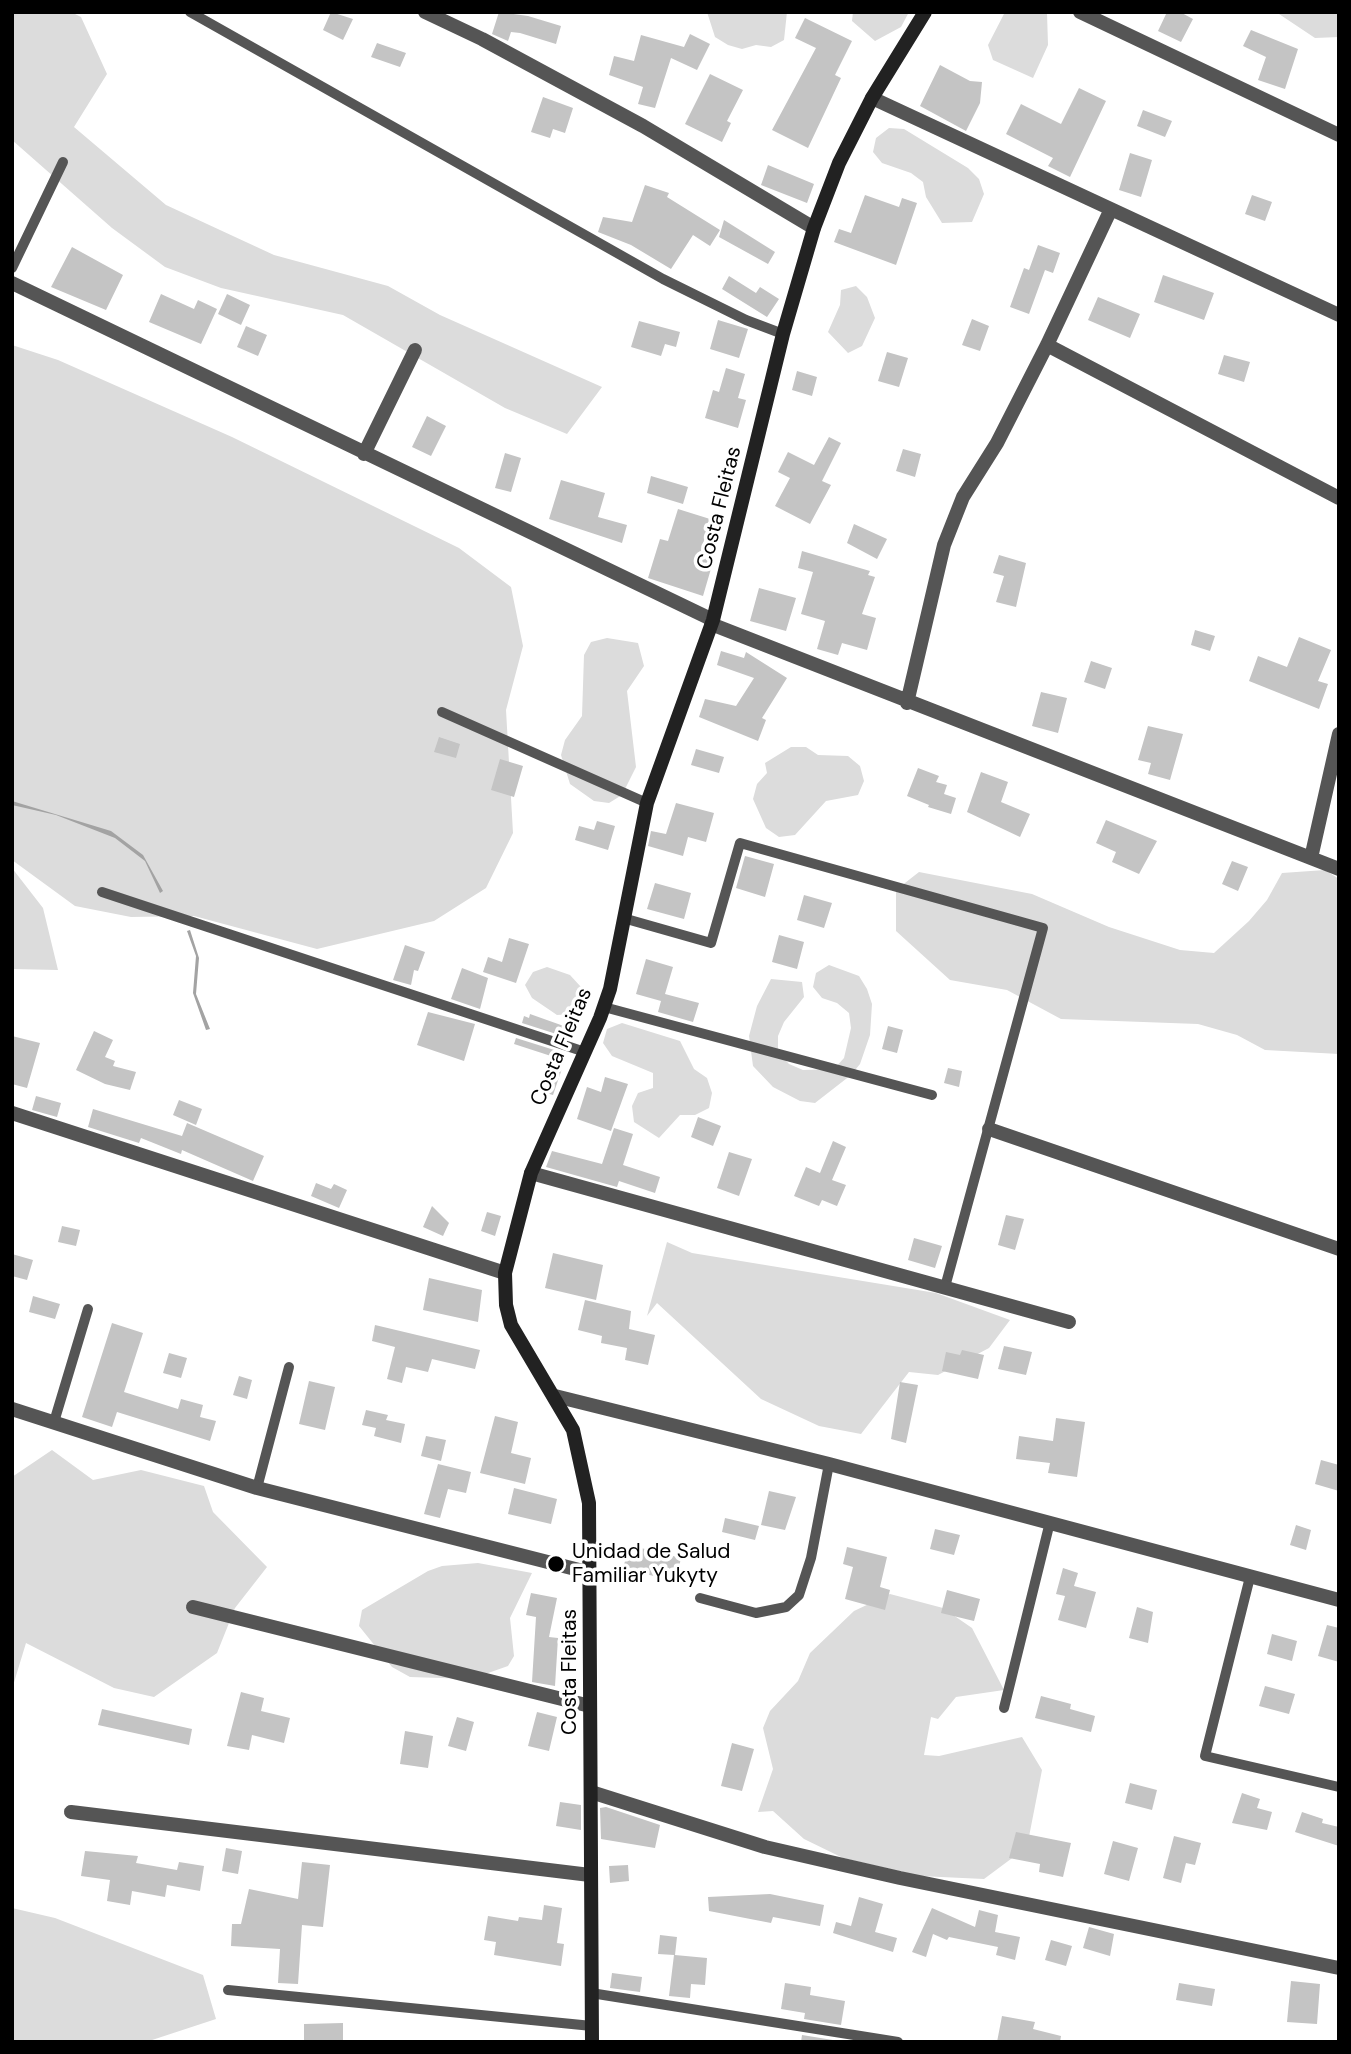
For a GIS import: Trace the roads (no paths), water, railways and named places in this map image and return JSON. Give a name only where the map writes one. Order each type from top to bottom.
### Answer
[{"type":"main road","name":"Costa Fleitas","points":[[592,2042],[589,1503],[582,1459],[573,1430],[511,1325],[506,1304],[505,1273],[531,1172],[604,1007],[647,803],[712,622],[783,334],[814,228],[839,163],[873,98],[925,12]]},
{"type":"street","points":[[425,12],[482,39],[643,126],[814,228]]},
{"type":"street","points":[[1080,12],[1339,135]]},
{"type":"street","points":[[873,98],[1339,315]]},
{"type":"street","points":[[907,703],[944,545],[963,497],[997,443],[1111,209]]},
{"type":"street","points":[[12,284],[712,622],[907,703],[1339,869]]},
{"type":"street","points":[[1047,345],[1339,498]]},
{"type":"street","points":[[364,454],[415,350]]},
{"type":"street","points":[[1311,858],[1339,734]]},
{"type":"street","points":[[12,1113],[505,1273]]},
{"type":"street","points":[[989,1129],[1339,1249]]},
{"type":"street","points":[[531,1172],[1069,1322]]},
{"type":"street","points":[[555,1396],[829,1464],[1339,1600]]},
{"type":"street","points":[[12,1409],[257,1488],[591,1573]]},
{"type":"street","points":[[193,1607],[590,1706]]},
{"type":"street","points":[[591,1792],[765,1847],[900,1878],[1339,1968]]},
{"type":"street","points":[[71,1812],[590,1875]]},
{"type":"lane","points":[[190,12],[663,279],[746,320],[783,334]]},
{"type":"lane","points":[[12,268],[63,162]]},
{"type":"lane","points":[[442,712],[647,803]]},
{"type":"lane","points":[[623,918],[711,943],[740,843],[1043,928],[945,1287]]},
{"type":"lane","points":[[102,892],[585,1052]]},
{"type":"lane","points":[[604,1007],[932,1095]]},
{"type":"lane","points":[[54,1422],[88,1309]]},
{"type":"lane","points":[[257,1488],[289,1367]]},
{"type":"lane","points":[[701,1598],[756,1613],[786,1607],[799,1595],[811,1558],[829,1464]]},
{"type":"lane","points":[[1004,1708],[1050,1522]]},
{"type":"lane","points":[[1250,1577],[1205,1756],[1339,1787]]},
{"type":"lane","points":[[228,1990],[592,2026]]},
{"type":"lane","points":[[591,1993],[898,2042]]},
{"type":"place","name":"Unidad de Salud Familiar Yukyty","points":[[556,1564]]}]
